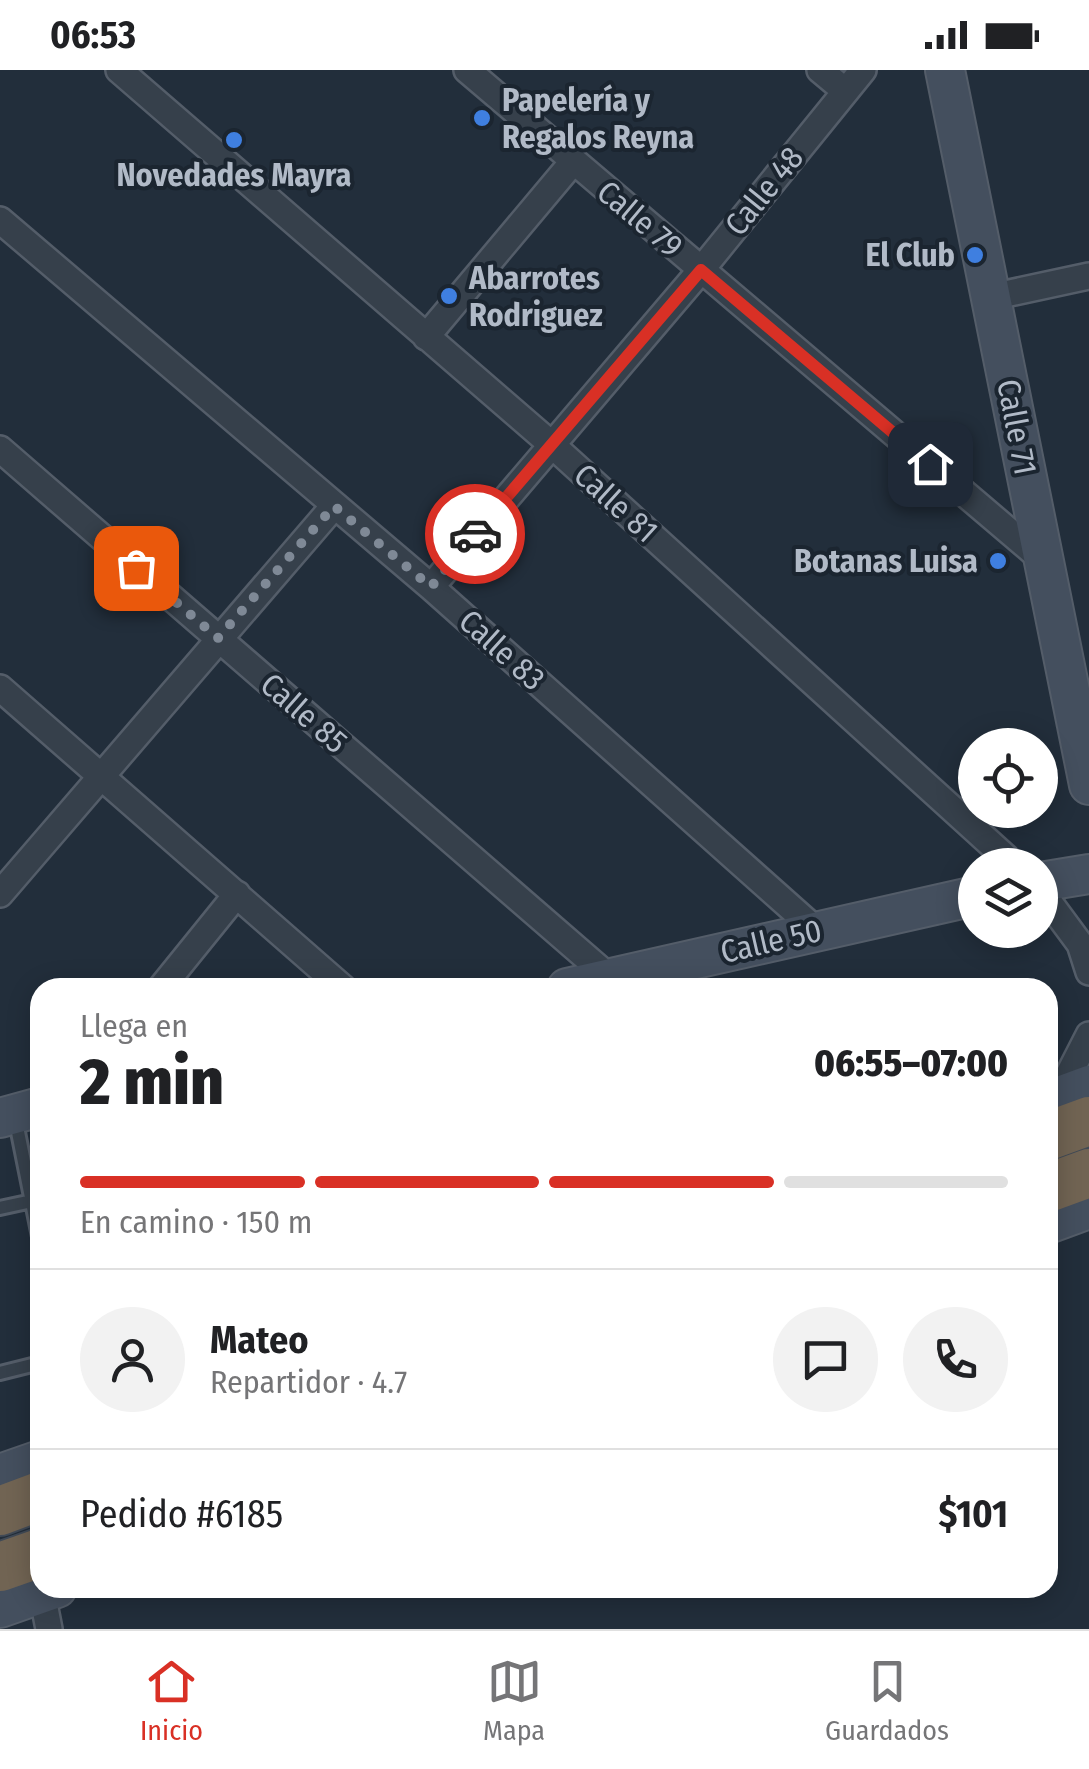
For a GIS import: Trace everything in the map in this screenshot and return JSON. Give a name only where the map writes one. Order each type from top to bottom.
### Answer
[{"type":"highway","points":[[1058,1132],[1089,1121]]},
{"type":"highway","points":[[1058,1184],[1089,1172]]},
{"type":"highway","points":[[0,1511],[30,1500]]},
{"type":"highway","points":[[0,1567],[30,1582]]},
{"type":"street","name":"Calle 81","points":[[120,70],[551,444],[995,848]]},
{"type":"street","name":"Calle 79","points":[[467,70],[1044,561]]},
{"type":"street","points":[[820,70],[844,90]]},
{"type":"street","name":"Calle 48","points":[[431,587],[701,270],[864,70]]},
{"type":"street","name":"Calle 71","points":[[945,70],[1088,776]]},
{"type":"street","points":[[426,338],[572,163]]},
{"type":"street","name":"Calle 83","points":[[0,220],[431,587],[816,930]]},
{"type":"street","points":[[991,296],[1089,276]]},
{"type":"street","name":"Calle 85","points":[[0,449],[609,977]]},
{"type":"street","points":[[0,894],[334,506]]},
{"type":"street","points":[[0,688],[332,978]]},
{"type":"street","points":[[1058,882],[1089,874]]},
{"type":"street","points":[[169,978],[237,894]]},
{"type":"street","name":"Calle 50","points":[[605,978],[664,971],[816,930],[958,900]]},
{"type":"street","points":[[1058,912],[1080,944],[1089,972]]},
{"type":"street","points":[[1058,1088],[1089,1035]]},
{"type":"street","points":[[1058,1097],[1089,1086]]},
{"type":"street","points":[[1058,1101],[1089,1108]]},
{"type":"street","points":[[1058,1220],[1089,1209]]},
{"type":"street","points":[[0,1474],[30,1464]]},
{"type":"street","points":[[0,1608],[30,1597]]},
{"type":"lane","points":[[18,1113],[30,1188]]},
{"type":"lane","points":[[0,1208],[30,1201]]},
{"type":"lane","points":[[0,1372],[30,1365]]},
{"type":"way so far","points":[[136,568],[218,638],[334,506],[431,587],[475,534]]},
{"type":"place","name":"Papelería y Regalos Reyna","points":[[482,118]]},
{"type":"place","name":"Novedades Mayra","points":[[234,140]]},
{"type":"place","name":"El Club","points":[[975,255]]},
{"type":"place","name":"Abarrotes Rodriguez","points":[[449,296]]},
{"type":"place","name":"Botanas Luisa","points":[[998,561]]},
{"type":"route","points":[[475,534],[701,270],[930,464]]}]
